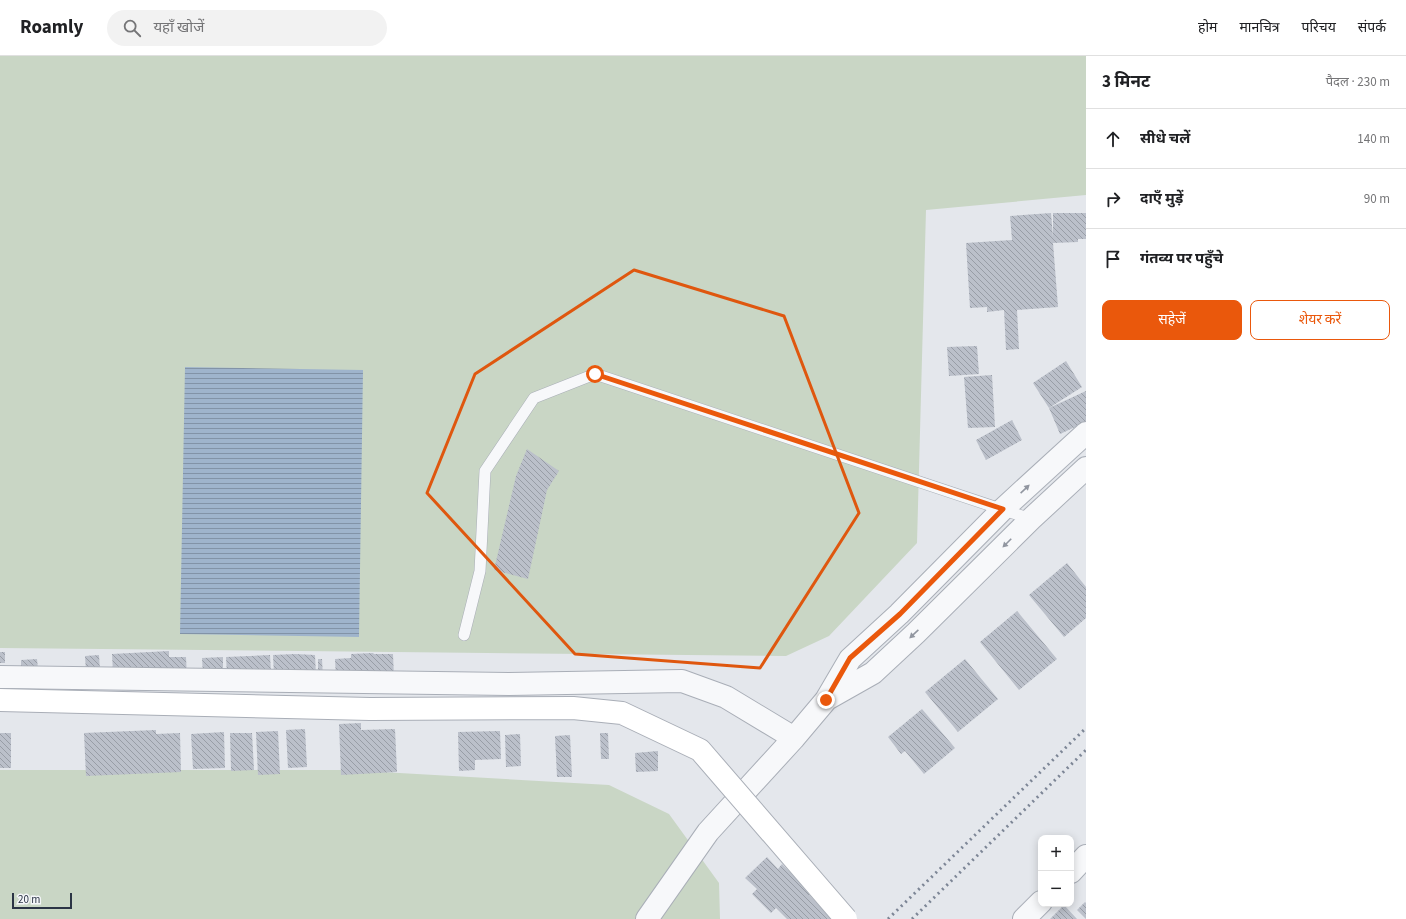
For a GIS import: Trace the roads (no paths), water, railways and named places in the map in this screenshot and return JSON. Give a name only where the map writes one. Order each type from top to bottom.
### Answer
[{"type":"main road","points":[[0,700],[370,709],[573,708],[622,713],[700,750],[846,919]]},
{"type":"street","points":[[647,919],[708,832],[794,738],[826,700],[850,658],[900,614],[1003,509],[1086,433]]},
{"type":"street","points":[[826,700],[873,673],[916,633],[1031,519],[1086,468]]},
{"type":"street","points":[[0,677],[509,684],[682,681],[726,697],[794,738]]},
{"type":"street","points":[[1072,871],[1086,856]]},
{"type":"street","points":[[1024,919],[1038,905]]},
{"type":"lane","points":[[464,635],[480,571],[485,471],[534,398],[595,374],[1031,519]]},
{"type":"water","points":[[185,367],[363,370],[359,637],[180,634]]},
{"type":"railway","points":[[888,919],[1086,728]]},
{"type":"railway","points":[[912,919],[1086,750]]}]
